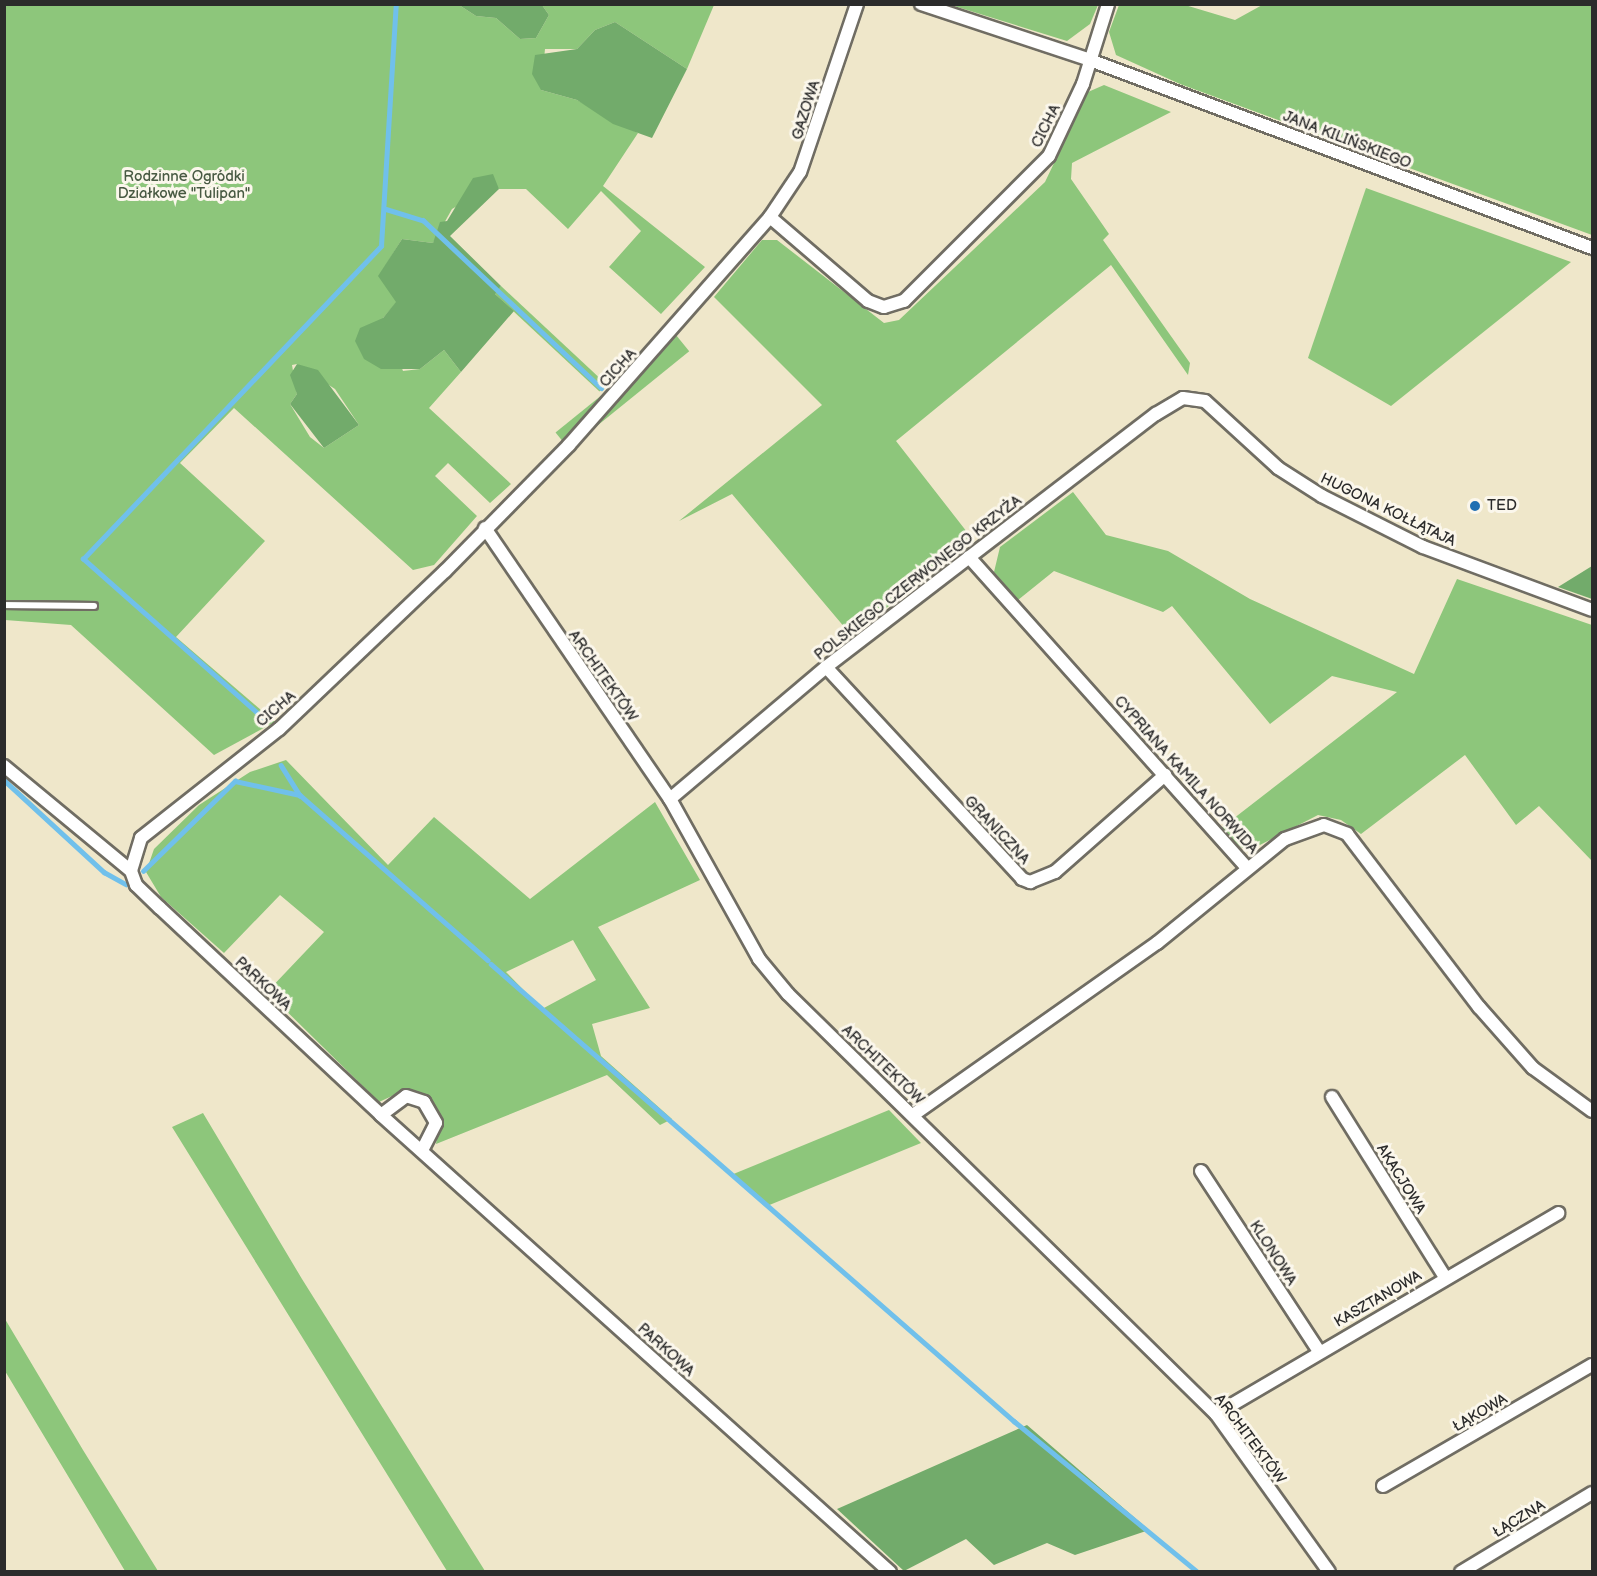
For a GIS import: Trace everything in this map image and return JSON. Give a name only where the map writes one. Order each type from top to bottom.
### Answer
[{"type":"street","name":"GAZOWA","points":[[770,217],[800,172],[857,4]]},
{"type":"street","name":"JANA KILIŃSKIEGO","points":[[921,4],[1090,60],[1593,248]]},
{"type":"street","name":"CICHA","points":[[131,871],[133,855],[141,838],[279,729],[569,445],[770,217],[868,301],[884,307],[904,301],[1043,165],[1090,60],[1108,4]]},
{"type":"street","name":"POLSKIEGO CZERWONEGO KRZYŻA","points":[[670,799],[826,667],[969,557],[1156,414],[1194,398]]},
{"type":"street","name":"HUGONA KOŁŁĄTAJA","points":[[1194,398],[1278,468],[1322,496],[1423,547],[1593,610]]},
{"type":"street","name":"ARCHITEKTÓW","points":[[484,528],[670,799],[759,959],[913,1115],[1216,1414],[1329,1572]]},
{"type":"street","name":"CYPRIANA KAMILA NORWIDA","points":[[969,557],[1246,867],[1285,839],[1324,825],[1347,834],[1486,1016],[1533,1068],[1593,1111]]},
{"type":"street","name":"GRANICZNA","points":[[826,667],[1022,879],[1041,882],[1055,872],[1165,775]]},
{"type":"street","name":"PARKOWA","points":[[4,766],[131,871],[136,885],[381,1115],[890,1572]]},
{"type":"street","points":[[913,1115],[1156,944],[1246,867]]},
{"type":"street","points":[[381,1115],[406,1096],[424,1102],[436,1124],[422,1151]]},
{"type":"street","name":"AKACJOWA","points":[[1332,1097],[1445,1277]]},
{"type":"street","name":"KLONOWA","points":[[1201,1171],[1319,1351]]},
{"type":"street","name":"KASZTANOWA","points":[[1216,1414],[1319,1351],[1558,1213]]},
{"type":"street","name":"ŁĄKOWA","points":[[1383,1486],[1593,1365]]},
{"type":"street","name":"ŁĄCZNA","points":[[1461,1572],[1593,1493]]},
{"type":"lane","points":[[4,605],[94,606]]},
{"type":"green space","points":[[1264,4],[1592,5],[1592,235],[1180,84],[1116,55],[1109,32],[1119,5],[1185,5],[1235,20]]},
{"type":"green space","name":"Rodzinne Ogródki Działkowe \"Tulipan\"","points":[[4,5],[459,5],[476,16],[496,18],[520,39],[536,38],[549,15],[542,5],[714,5],[687,69],[615,22],[595,30],[577,49],[545,49],[541,90],[577,100],[638,133],[603,186],[705,267],[661,314],[609,267],[641,231],[601,191],[568,229],[526,189],[499,189],[495,184],[452,209],[433,243],[402,239],[379,276],[397,302],[383,318],[403,371],[420,369],[444,350],[461,372],[429,408],[511,484],[490,503],[448,463],[435,476],[477,516],[434,565],[413,570],[234,408],[180,463],[265,541],[176,637],[275,722],[214,755],[71,625],[5,620]],"holes":[[[297,364],[335,389],[359,425],[324,448],[310,437],[290,404],[297,394],[292,365]]]},
{"type":"green space","points":[[459,5],[542,5],[549,15],[536,38],[520,39],[496,18],[476,16]]},
{"type":"green space","points":[[951,5],[1098,5],[1090,24],[1067,41]]},
{"type":"green space","points":[[615,22],[687,69],[652,138],[613,124],[577,100],[541,90],[532,74],[535,55],[577,49],[595,30]]},
{"type":"green space","points":[[1104,85],[1171,112],[1072,163],[1071,179],[1109,234],[1103,240],[1190,363],[1188,375],[1111,265],[896,441],[974,541],[851,635],[732,494],[679,521],[822,405],[714,297],[762,240],[777,240],[884,323],[899,320],[1045,182],[1088,92]]},
{"type":"green space","points":[[493,174],[499,189],[450,236],[501,286],[495,294],[514,311],[461,372],[444,350],[420,369],[381,369],[364,359],[355,341],[360,328],[383,318],[396,302],[378,276],[402,239],[433,243],[440,222],[447,221],[473,178]]},
{"type":"green space","points":[[1366,188],[1571,262],[1391,406],[1308,358]]},
{"type":"green space","points":[[501,286],[606,384],[599,392],[494,293]]},
{"type":"green space","points":[[676,335],[689,351],[569,449],[556,433]]},
{"type":"green space","points":[[297,364],[318,370],[359,425],[324,448],[290,404],[297,394],[290,375]]},
{"type":"green space","points":[[1073,492],[1106,535],[1168,551],[1250,599],[1414,674],[1457,579],[1592,625],[1592,861],[1539,806],[1516,825],[1465,755],[1361,834],[1341,820],[1318,815],[1258,846],[1242,848],[1220,829],[1397,692],[1332,676],[1270,724],[1172,606],[1163,612],[1054,571],[1018,600],[994,572],[1000,547]]},
{"type":"green space","points":[[1592,566],[1592,599],[1558,587]]},
{"type":"green space","points":[[286,760],[388,865],[434,817],[530,899],[655,802],[700,880],[598,927],[650,1008],[592,1024],[601,1056],[672,1119],[660,1125],[607,1075],[436,1144],[440,1118],[405,1090],[379,1102],[267,992],[324,932],[280,895],[224,953],[161,897],[146,872],[154,849],[199,805],[250,772]],"holes":[[[573,940],[596,980],[542,1009],[506,972]]]},
{"type":"green space","points":[[889,1110],[921,1143],[767,1206],[731,1175]]},
{"type":"green space","points":[[203,1113],[302,1279],[485,1571],[447,1571],[172,1127]]},
{"type":"green space","points":[[5,1319],[158,1571],[125,1571],[5,1371]]},
{"type":"green space","points":[[1027,1425],[1149,1530],[1075,1555],[1047,1543],[994,1565],[966,1539],[904,1571],[837,1509]]},
{"type":"waterway","points":[[265,720],[83,559],[381,246],[396,4]]},
{"type":"waterway","points":[[386,209],[423,220],[601,388]]},
{"type":"waterway","points":[[281,765],[300,795]]},
{"type":"waterway","points":[[4,780],[104,872],[126,884]]},
{"type":"waterway","points":[[143,871],[235,781],[300,795],[488,960]]},
{"type":"waterway","points":[[491,964],[1014,1421],[1198,1572]]},
{"type":"place","name":"TED","points":[[1475,506]]}]
